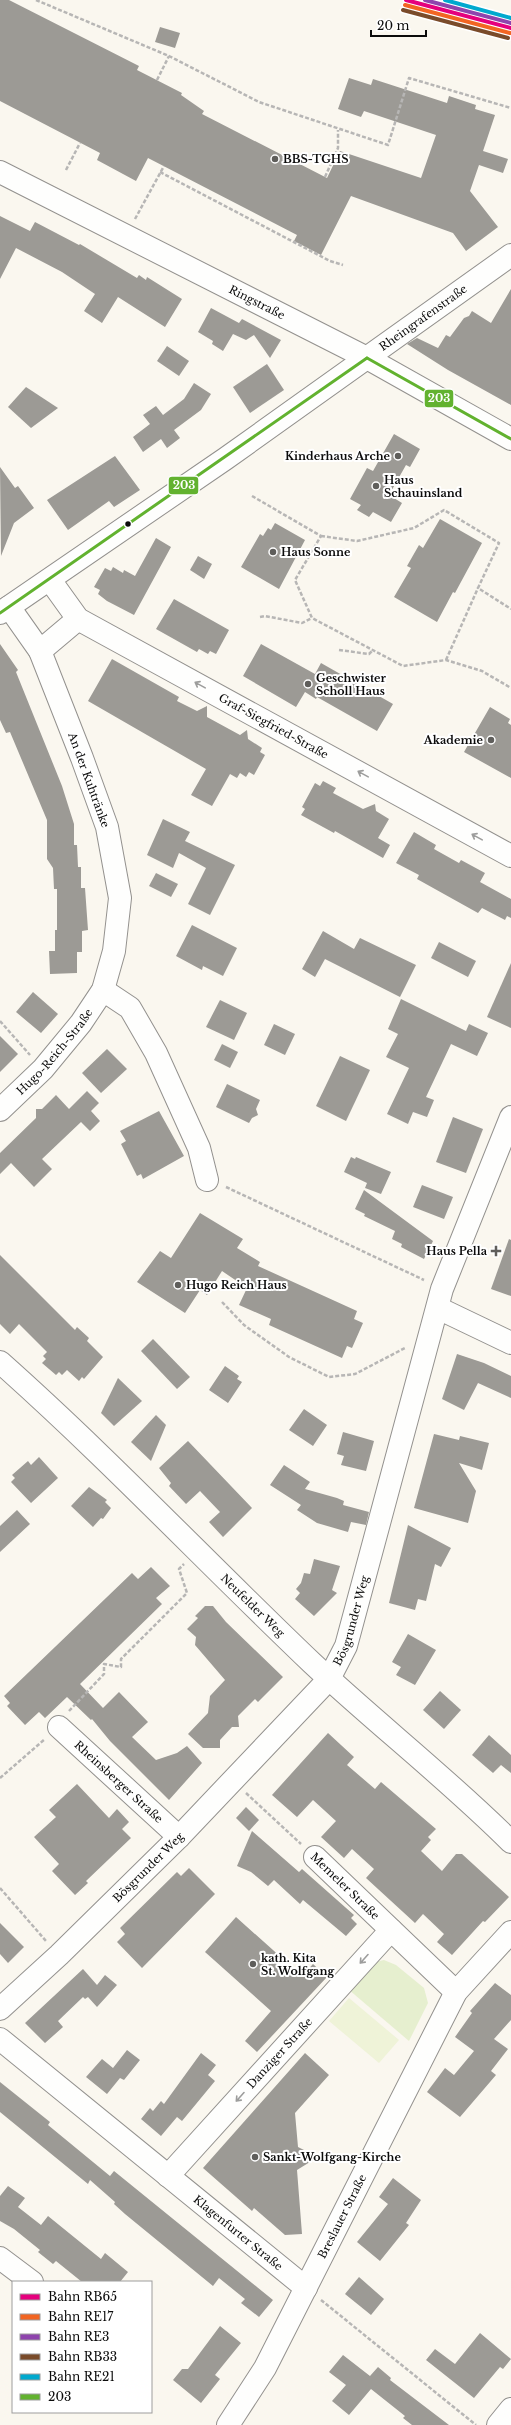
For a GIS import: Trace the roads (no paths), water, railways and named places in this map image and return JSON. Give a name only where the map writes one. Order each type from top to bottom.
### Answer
[{"type":"street","name":"Ringstraße","points":[[0,172],[367,358],[511,439]]},
{"type":"street","name":"Rheingrafenstraße","points":[[5,610],[367,358],[511,255]]},
{"type":"street","name":"Graf-Siegfried-Straße","points":[[50,580],[78,619],[511,856]]},
{"type":"street","name":"An der Kuhtränke","points":[[5,610],[40,651],[107,827],[120,898],[114,951],[103,990]]},
{"type":"street","points":[[40,651],[78,619]]},
{"type":"street","points":[[103,990],[130,1008],[156,1053],[199,1148],[206,1180]]},
{"type":"street","name":"Hugo-Reich-Straße","points":[[0,1110],[43,1069],[82,1023],[103,990]]},
{"type":"street","name":"Bösgrunder Weg","points":[[0,2009],[59,1955],[179,1837],[329,1679],[346,1646],[440,1299],[511,1117]]},
{"type":"street","points":[[440,1299],[511,1343]]},
{"type":"street","name":"Neufelder Weg","points":[[0,1362],[59,1414],[329,1679],[509,1833]]},
{"type":"street","name":"Rheinsberger Straße","points":[[59,1727],[179,1837]]},
{"type":"street","name":"Memeler Straße","points":[[315,1857],[456,1992]]},
{"type":"street","name":"Danziger Straße","points":[[168,2176],[391,1930]]},
{"type":"street","name":"Breslauer Straße","points":[[228,2425],[264,2368],[456,1992],[511,1932]]},
{"type":"street","name":"Klagenfurter Straße","points":[[0,2039],[306,2288]]},
{"type":"street","points":[[0,2258],[31,2281]]},
{"type":"street","points":[[498,2425],[511,2409]]},
{"type":"rail line","name":"RB65","points":[[406,0],[511,28]]},
{"type":"rail line","name":"RE3","points":[[425,0],[511,23]]},
{"type":"rail line","name":"RE21","points":[[445,0],[511,18]]},
{"type":"rail line","name":"RE17","points":[[405,5],[510,33]]},
{"type":"rail line","name":"RB33","points":[[403,10],[508,38]]},
{"type":"place","name":"BBS-TGHS","points":[[275,159]]},
{"type":"place","name":"Kinderhaus Arche","points":[[398,456]]},
{"type":"place","name":"Haus Schauinsland","points":[[376,486]]},
{"type":"place","name":"Haus Sonne","points":[[273,552]]},
{"type":"place","name":"Geschwister Scholl Haus","points":[[308,684]]},
{"type":"place","name":"Akademie","points":[[491,740]]},
{"type":"place","name":"Haus Pella","points":[[496,1251]]},
{"type":"place","name":"Hugo Reich Haus","points":[[178,1285]]},
{"type":"place","name":"kath. Kita St. Wolfgang","points":[[253,1964]]},
{"type":"place","name":"Sankt-Wolfgang-Kirche","points":[[255,2157]]}]
